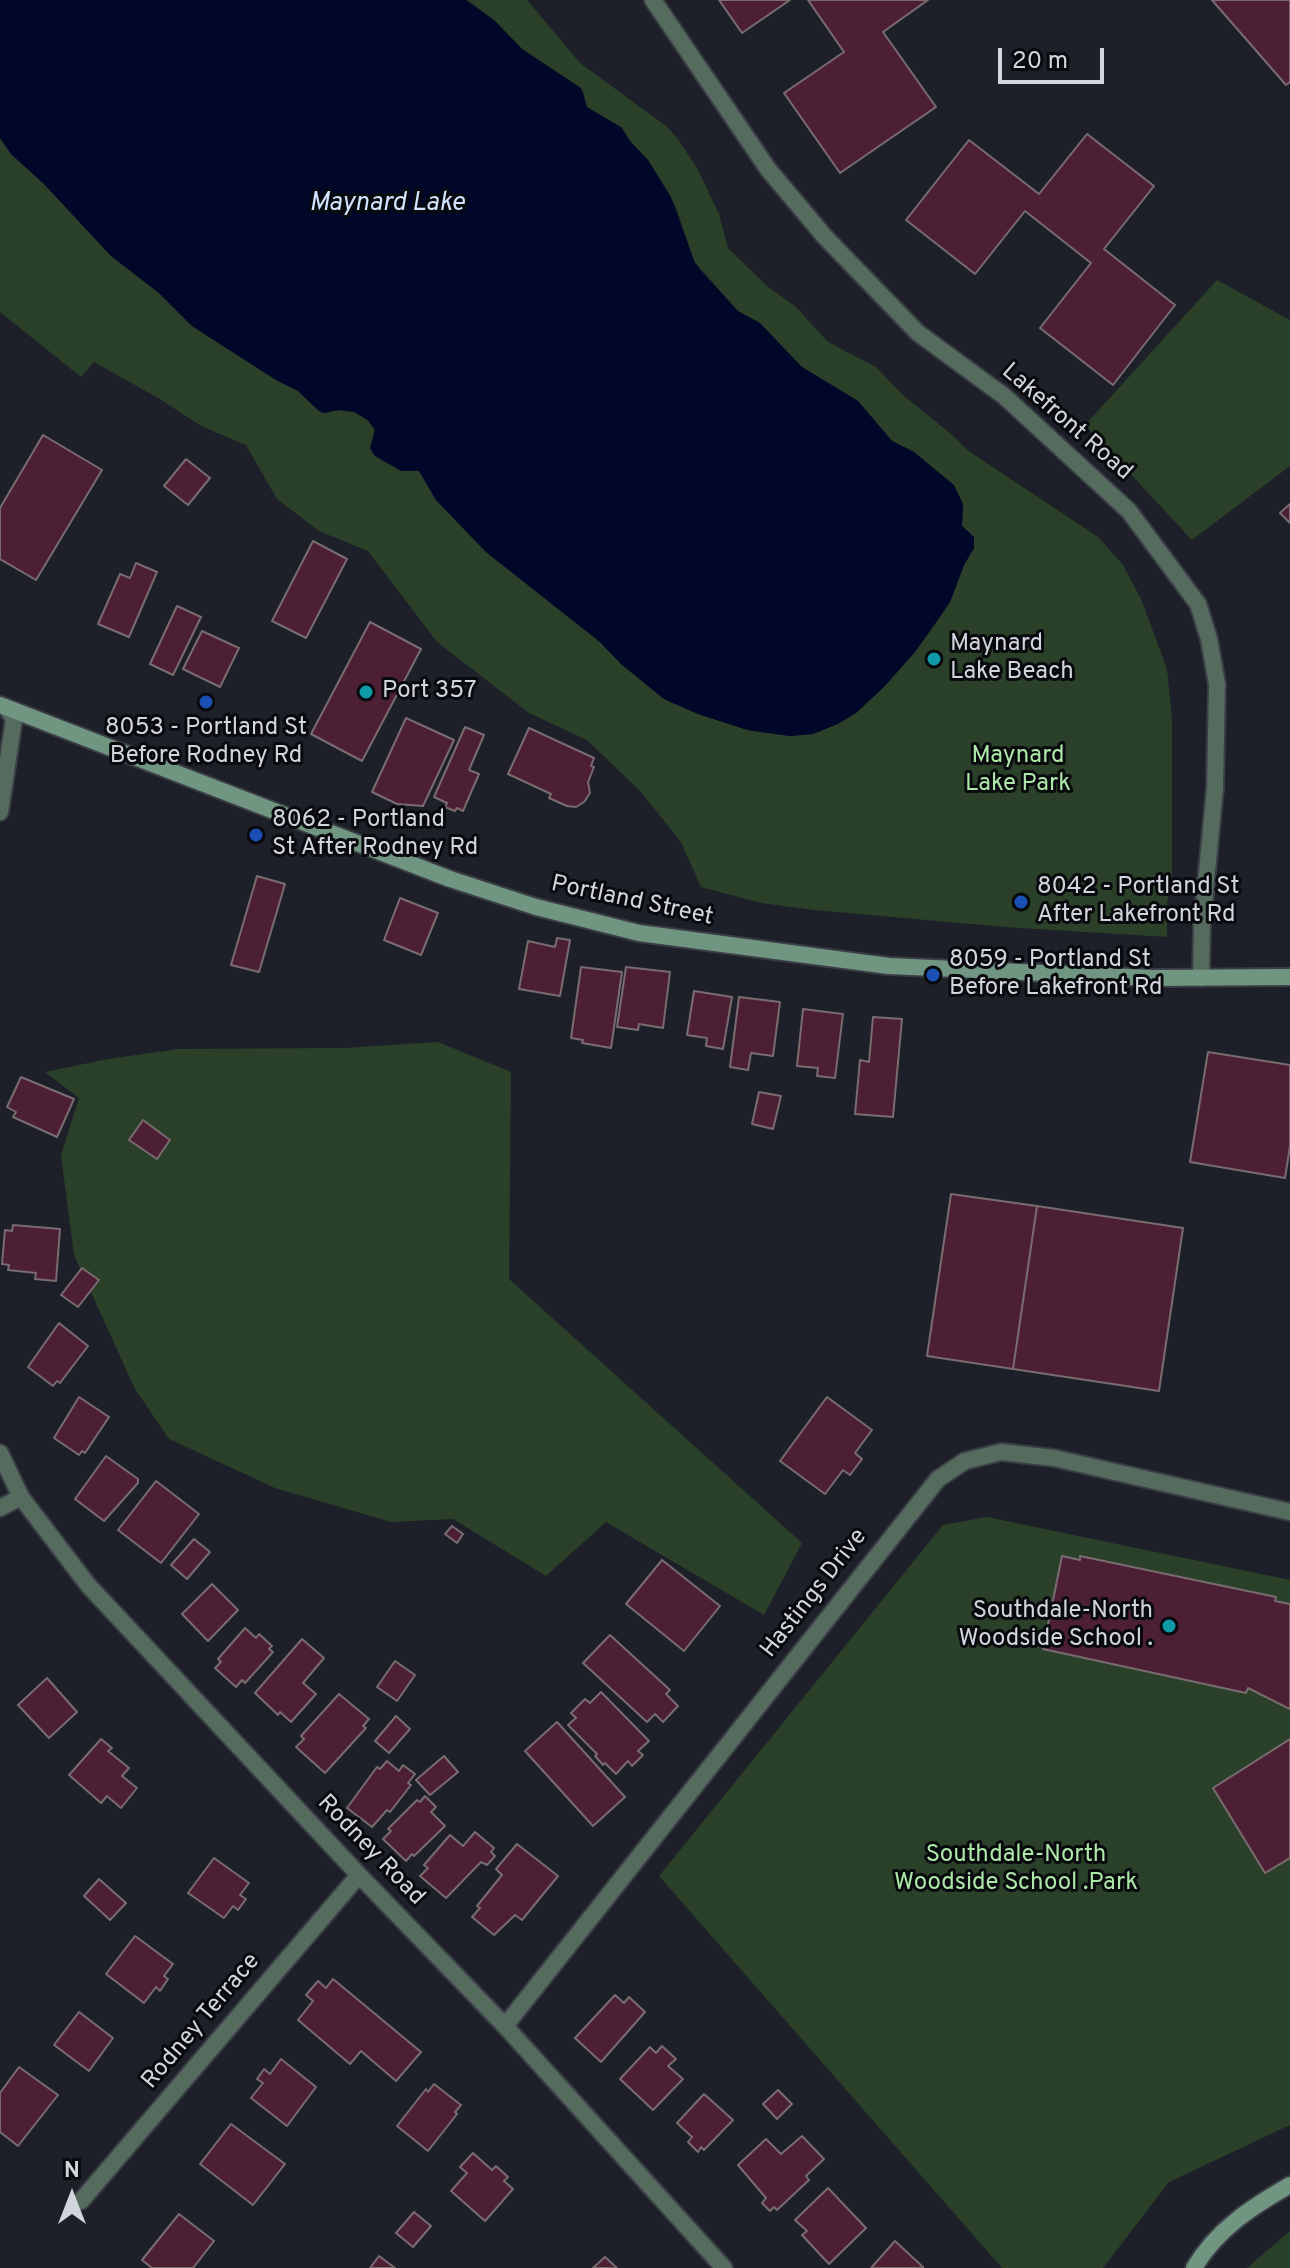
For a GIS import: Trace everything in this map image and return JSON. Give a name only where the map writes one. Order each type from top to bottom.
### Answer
[{"type":"main road","name":"Portland Street","points":[[3,706],[450,879],[536,907],[639,933],[889,966],[1201,978],[1290,977]]},
{"type":"main road","points":[[1194,2268],[1222,2231],[1252,2207],[1290,2185]]},
{"type":"street","name":"Lakefront Road","points":[[653,0],[768,169],[825,237],[918,333],[1004,396],[1129,511],[1198,604],[1209,639],[1217,684],[1215,788],[1202,924],[1201,978]]},
{"type":"street","points":[[0,812],[14,719],[3,706]]},
{"type":"street","name":"Hastings Drive","points":[[505,2026],[938,1479],[965,1461],[1001,1452],[1054,1458],[1290,1512]]},
{"type":"street","name":"Rodney Road","points":[[0,1453],[21,1497],[88,1585],[505,2026],[724,2268]]},
{"type":"street","points":[[0,1508],[21,1497]]},
{"type":"street","name":"Rodney Terrace","points":[[81,2201],[359,1875]]},
{"type":"green space","name":"Maynard Lake Park","points":[[467,0],[527,0],[580,63],[666,126],[677,138],[697,168],[719,214],[728,248],[768,287],[796,307],[828,342],[876,367],[904,396],[967,450],[1098,537],[1123,565],[1141,599],[1167,669],[1172,718],[1172,879],[1167,903],[1167,937],[814,910],[761,903],[701,887],[681,842],[641,792],[587,740],[529,713],[437,642],[368,551],[319,531],[277,499],[246,445],[201,426],[94,362],[81,377],[0,312],[0,138],[11,154],[44,184],[111,256],[159,293],[192,326],[298,391],[319,411],[355,412],[367,420],[375,430],[371,446],[379,459],[419,471],[436,500],[486,552],[600,642],[621,664],[664,699],[698,714],[753,731],[790,736],[813,734],[856,713],[915,652],[950,602],[974,548],[971,534],[962,526],[963,504],[914,452],[892,441],[858,401],[802,367],[738,311],[694,261],[676,207],[648,160],[621,127],[587,107],[583,91],[522,49],[495,21]]},
{"type":"green space","points":[[1217,280],[1290,320],[1290,466],[1192,540],[1085,425]]},
{"type":"green space","points":[[438,1042],[511,1072],[509,1279],[802,1543],[764,1615],[606,1522],[546,1576],[453,1519],[391,1522],[275,1488],[169,1439],[135,1389],[74,1255],[61,1155],[79,1098],[45,1072],[179,1049],[345,1048]]},
{"type":"green space","name":"Southdale-North Woodside School .Park","points":[[987,1517],[1290,1580],[1290,2125],[1169,2182],[1103,2268],[1002,2268],[659,1876],[943,1525]]},
{"type":"green space","points":[[1290,2231],[1290,2268],[1247,2268]]},
{"type":"water","name":"Maynard Lake","points":[[0,0],[466,0],[495,21],[522,49],[581,88],[587,107],[622,128],[648,160],[671,197],[694,261],[738,311],[760,323],[802,367],[858,401],[892,441],[914,452],[954,485],[963,504],[962,526],[974,537],[974,548],[950,602],[915,652],[884,687],[856,713],[813,734],[790,736],[747,730],[664,699],[621,664],[600,642],[486,552],[436,500],[419,471],[401,471],[374,455],[370,448],[375,430],[368,420],[354,412],[319,411],[298,391],[192,326],[159,293],[111,256],[44,184],[11,154],[0,138]]},
{"type":"building","points":[[719,0],[790,0],[742,33]]},
{"type":"building","points":[[808,0],[928,0],[883,32],[936,107],[840,173],[784,93],[844,52]]},
{"type":"building","points":[[1212,0],[1290,0],[1290,82],[1286,85]]},
{"type":"building","points":[[1087,134],[1154,186],[1104,249],[1175,305],[1113,385],[1040,328],[1091,263],[1025,211],[975,274],[906,220],[969,140],[1039,194]]},
{"type":"building","points":[[43,435],[102,470],[36,580],[0,559],[0,508]]},
{"type":"building","points":[[186,459],[210,478],[188,505],[164,486]]},
{"type":"building","points":[[1290,504],[1290,523],[1280,513]]},
{"type":"building","points":[[313,541],[347,559],[306,638],[272,621]]},
{"type":"building","points":[[136,563],[157,572],[129,637],[98,624],[120,574],[130,578]]},
{"type":"building","points":[[177,606],[201,617],[173,675],[150,664]]},
{"type":"building","name":"Port 357","points":[[370,622],[421,649],[362,761],[311,734]]},
{"type":"building","points":[[202,631],[239,648],[220,687],[183,669]]},
{"type":"building","points":[[406,718],[454,740],[423,806],[397,804],[372,792]]},
{"type":"building","points":[[465,727],[484,735],[469,770],[479,774],[463,811],[457,808],[455,811],[434,797]]},
{"type":"building","points":[[529,728],[594,758],[588,782],[590,793],[584,802],[576,807],[567,806],[549,798],[551,794],[508,774]]},
{"type":"building","points":[[257,876],[285,884],[259,972],[231,965]]},
{"type":"building","points":[[400,898],[438,913],[421,955],[384,940]]},
{"type":"building","points":[[557,938],[570,940],[560,996],[519,989],[528,941],[555,947]]},
{"type":"building","points":[[581,967],[622,972],[611,1048],[571,1038]]},
{"type":"building","points":[[626,967],[670,972],[663,1028],[639,1024],[638,1030],[617,1027]]},
{"type":"building","points":[[694,991],[732,997],[723,1049],[706,1046],[707,1038],[687,1035]]},
{"type":"building","points":[[739,997],[780,1002],[773,1056],[751,1053],[748,1070],[730,1067]]},
{"type":"building","points":[[803,1009],[843,1014],[835,1078],[817,1076],[818,1068],[797,1066]]},
{"type":"building","points":[[873,1017],[902,1019],[893,1117],[855,1114],[860,1060],[869,1062]]},
{"type":"building","points":[[1208,1052],[1290,1065],[1290,1146],[1285,1178],[1190,1162]]},
{"type":"building","points":[[21,1077],[74,1099],[57,1137],[13,1117],[16,1112],[7,1107]]},
{"type":"building","points":[[759,1092],[781,1096],[773,1129],[752,1124]]},
{"type":"building","points":[[143,1120],[170,1140],[157,1159],[129,1140]]},
{"type":"building","points":[[951,1194],[1037,1206],[1013,1369],[927,1356]]},
{"type":"building","points":[[1037,1206],[1183,1228],[1159,1391],[1013,1369]]},
{"type":"building","points":[[13,1225],[60,1229],[56,1281],[35,1279],[36,1273],[8,1270],[9,1265],[2,1264],[5,1230],[12,1231]]},
{"type":"building","points":[[82,1268],[99,1280],[78,1307],[61,1295]]},
{"type":"building","points":[[59,1323],[88,1346],[60,1383],[57,1381],[53,1386],[28,1367]]},
{"type":"building","points":[[79,1397],[109,1417],[85,1453],[82,1451],[79,1455],[54,1438]]},
{"type":"building","points":[[827,1397],[872,1430],[855,1453],[862,1459],[850,1475],[843,1470],[825,1494],[780,1461]]},
{"type":"building","points":[[106,1456],[138,1479],[138,1483],[104,1521],[75,1499]]},
{"type":"building","points":[[156,1481],[199,1514],[161,1563],[118,1530]]},
{"type":"building","points":[[452,1526],[463,1534],[457,1543],[445,1534]]},
{"type":"building","points":[[194,1539],[210,1552],[187,1579],[171,1565]]},
{"type":"building","name":"Southdale-North Woodside School .","points":[[1062,1556],[1080,1560],[1080,1556],[1276,1597],[1275,1601],[1290,1604],[1290,1709],[1248,1688],[1246,1693],[1043,1649]]},
{"type":"building","points":[[662,1560],[720,1606],[684,1651],[626,1604]]},
{"type":"building","points":[[212,1584],[238,1610],[208,1641],[182,1614]]},
{"type":"building","points":[[245,1628],[256,1638],[259,1634],[272,1646],[269,1649],[273,1652],[245,1683],[242,1680],[236,1687],[215,1668],[221,1662],[218,1659]]},
{"type":"building","points":[[610,1635],[670,1690],[666,1694],[678,1706],[663,1722],[655,1714],[647,1722],[583,1663]]},
{"type":"building","points":[[302,1639],[324,1658],[303,1683],[316,1694],[291,1722],[280,1712],[278,1715],[255,1693]]},
{"type":"building","points":[[395,1661],[415,1675],[397,1701],[377,1687]]},
{"type":"building","points":[[47,1678],[77,1712],[49,1738],[18,1705]]},
{"type":"building","points":[[601,1692],[649,1741],[638,1751],[643,1755],[632,1766],[628,1761],[616,1774],[605,1763],[603,1765],[595,1756],[597,1754],[568,1725],[576,1718],[571,1713],[585,1699],[590,1703]]},
{"type":"building","points":[[339,1694],[369,1719],[363,1726],[366,1728],[325,1773],[296,1747],[304,1739],[301,1736]]},
{"type":"building","points":[[396,1716],[410,1729],[389,1753],[375,1741]]},
{"type":"building","points":[[557,1722],[625,1797],[593,1826],[525,1751]]},
{"type":"building","points":[[101,1739],[112,1748],[108,1751],[129,1768],[122,1776],[137,1788],[121,1808],[107,1796],[101,1803],[69,1775]]},
{"type":"building","points":[[1290,1739],[1290,1858],[1265,1873],[1213,1788]]},
{"type":"building","points":[[444,1756],[458,1772],[430,1795],[416,1780]]},
{"type":"building","points":[[387,1761],[399,1771],[403,1765],[415,1774],[408,1783],[411,1785],[390,1812],[387,1810],[372,1827],[347,1808],[377,1767],[380,1769]]},
{"type":"building","points":[[425,1796],[436,1807],[431,1812],[445,1826],[406,1861],[383,1839],[391,1831],[388,1829]]},
{"type":"building","points":[[475,1832],[494,1848],[491,1852],[495,1856],[487,1865],[481,1862],[446,1898],[420,1876],[428,1868],[424,1865],[450,1835],[463,1846]]},
{"type":"building","points":[[517,1844],[558,1876],[522,1920],[515,1915],[494,1935],[472,1917],[502,1875],[496,1869]]},
{"type":"building","points":[[214,1858],[249,1883],[240,1895],[246,1899],[238,1910],[233,1906],[224,1918],[188,1893]]},
{"type":"building","points":[[99,1879],[126,1903],[110,1920],[84,1896]]},
{"type":"building","points":[[135,1936],[173,1964],[164,1976],[168,1979],[160,1991],[156,1987],[144,2003],[106,1974]]},
{"type":"building","points":[[333,1979],[421,2052],[396,2081],[361,2051],[350,2064],[298,2020],[313,2001],[306,1995],[318,1981],[326,1988]]},
{"type":"building","points":[[615,1995],[624,2003],[629,1997],[645,2012],[601,2062],[575,2038]]},
{"type":"building","points":[[79,2012],[113,2038],[89,2071],[54,2045]]},
{"type":"building","points":[[662,2046],[676,2059],[668,2066],[683,2079],[653,2110],[620,2079],[650,2047],[656,2053]]},
{"type":"building","points":[[281,2059],[316,2087],[287,2126],[251,2098],[263,2083],[257,2079],[264,2069],[270,2074]]},
{"type":"building","points":[[19,2067],[58,2095],[18,2146],[0,2132],[0,2093]]},
{"type":"building","points":[[434,2084],[461,2105],[428,2151],[397,2126],[426,2089],[428,2092]]},
{"type":"building","points":[[778,2090],[792,2104],[777,2119],[763,2104]]},
{"type":"building","points":[[704,2094],[733,2120],[704,2150],[701,2147],[698,2152],[688,2142],[692,2137],[677,2123]]},
{"type":"building","points":[[231,2124],[285,2164],[253,2205],[200,2164]]},
{"type":"building","points":[[802,2136],[824,2159],[806,2176],[809,2180],[777,2210],[774,2207],[770,2211],[762,2203],[766,2198],[738,2165],[766,2139],[781,2154]]},
{"type":"building","points":[[473,2153],[492,2170],[496,2166],[508,2177],[504,2181],[513,2189],[485,2221],[451,2191],[467,2173],[460,2167]]},
{"type":"building","points":[[828,2188],[866,2228],[829,2264],[802,2235],[807,2231],[795,2220]]},
{"type":"building","points":[[414,2212],[431,2226],[413,2247],[396,2233]]},
{"type":"building","points":[[179,2214],[214,2241],[193,2268],[152,2268],[142,2260]]},
{"type":"building","points":[[895,2241],[923,2267],[923,2268],[871,2268]]},
{"type":"building","points":[[379,2256],[395,2268],[370,2268]]},
{"type":"building","points":[[605,2257],[617,2268],[593,2268]]},
{"type":"place","name":"Maynard Lake Beach","points":[[934,659]]},
{"type":"place","name":"Port 357","points":[[366,692]]},
{"type":"place","name":"8053 - Portland St Before Rodney Rd","points":[[206,702]]},
{"type":"place","name":"8062 - Portland St After Rodney Rd","points":[[256,835]]},
{"type":"place","name":"8042 - Portland St After Lakefront Rd","points":[[1021,902]]},
{"type":"place","name":"8059 - Portland St Before Lakefront Rd","points":[[933,975]]},
{"type":"place","name":"Southdale-North Woodside School .","points":[[1169,1626]]}]
